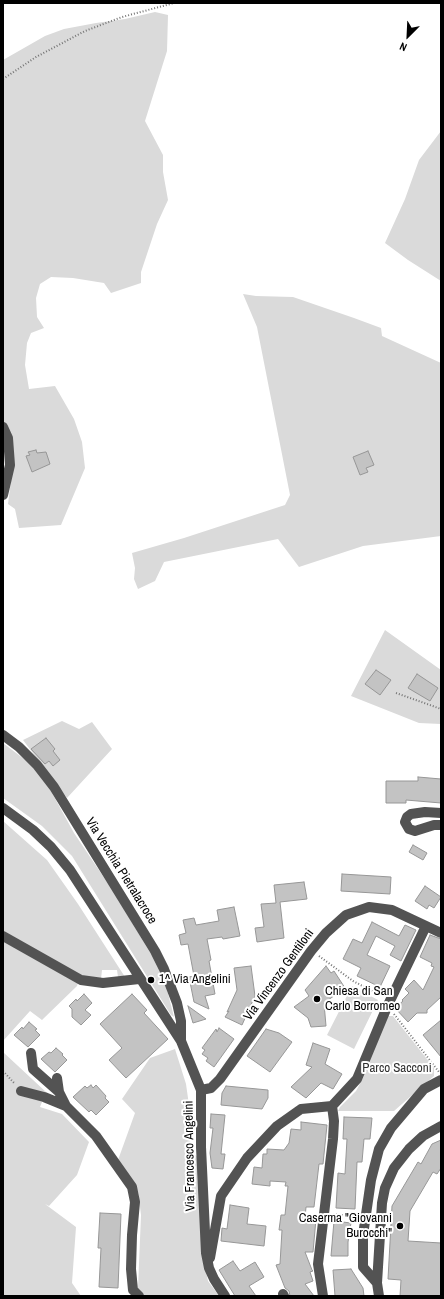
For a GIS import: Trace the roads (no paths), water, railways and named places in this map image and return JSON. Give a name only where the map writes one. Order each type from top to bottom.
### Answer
[{"type":"street","points":[[3,427],[8,438],[10,465],[3,495]]},
{"type":"street","name":"Via Vecchia Pietralacroce","points":[[3,735],[19,747],[37,765],[54,787],[155,951],[164,969],[177,1004],[181,1022],[181,1041]]},
{"type":"street","name":"Via Francesco Angelini","points":[[3,808],[33,830],[51,847],[70,870],[181,1041],[201,1090],[201,1147],[206,1253],[209,1268],[225,1296]]},
{"type":"street","points":[[441,813],[425,812],[411,814],[407,817],[405,822],[409,829],[415,831],[434,825],[441,825]]},
{"type":"street","name":"Via Vincenzo Gentiloni","points":[[201,1090],[211,1088],[220,1079],[311,951],[326,933],[346,915],[368,907],[392,910],[441,933]]},
{"type":"street","points":[[209,1268],[221,1196],[247,1158],[277,1126],[301,1109],[332,1106],[357,1079],[387,1007],[426,926]]},
{"type":"street","points":[[3,936],[81,980],[103,982],[140,979]]},
{"type":"street","points":[[31,1053],[33,1069],[59,1092]]},
{"type":"street","points":[[57,1078],[59,1092],[66,1106],[96,1136],[132,1187],[135,1202],[131,1269],[133,1290],[139,1296]]},
{"type":"street","points":[[377,1283],[363,1267],[363,1235],[371,1180],[379,1149],[392,1128],[424,1089],[441,1080]]},
{"type":"street","points":[[21,1091],[44,1097],[66,1106]]},
{"type":"street","points":[[323,1296],[318,1264],[333,1139],[334,1121],[332,1106]]},
{"type":"street","points":[[379,1296],[377,1283],[382,1203],[385,1188],[394,1168],[409,1149],[423,1136],[441,1126]]},
{"type":"place","name":"1^ Via Angelini","points":[[151,980]]},
{"type":"place","name":"Chiesa di San Carlo Borromeo","points":[[317,999]]},
{"type":"place","name":"Caserma \"Giovanni Burocchi\"","points":[[400,1226]]},
{"type":"park label","name":"Parco Sacconi","points":[[397,1069]]}]
